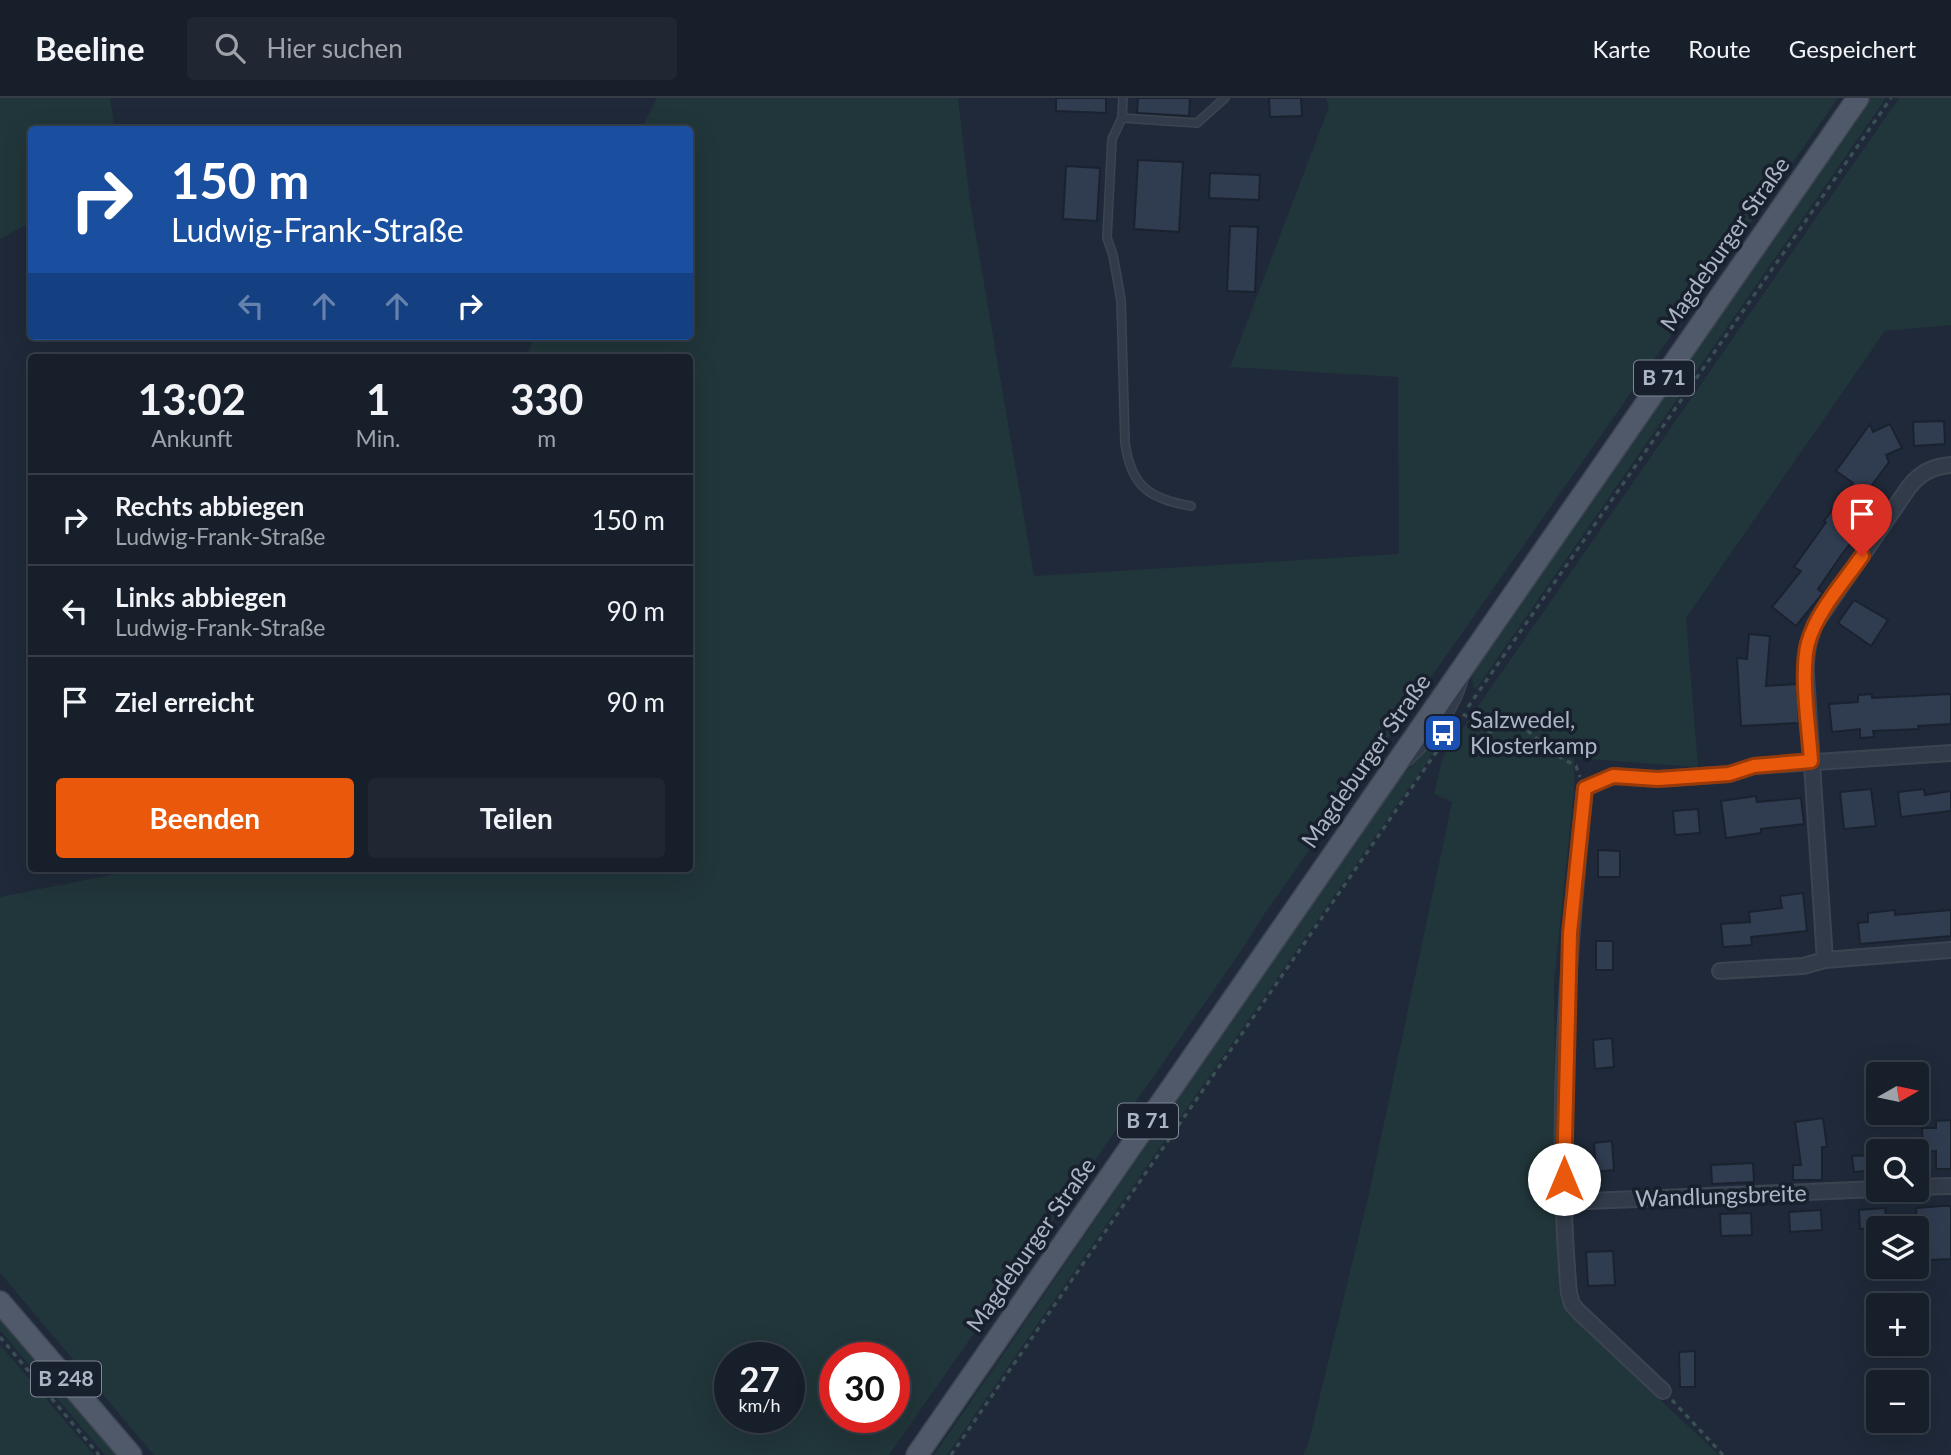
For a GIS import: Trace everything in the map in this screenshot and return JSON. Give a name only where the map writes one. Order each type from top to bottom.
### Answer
[{"type":"main road","name":"Magdeburger Straße","points":[[917,1455],[1858,98]]},
{"type":"main road","name":"B 248","points":[[0,1302],[131,1455]]},
{"type":"street","points":[[1825,960],[1805,656],[1815,624],[1918,476],[1936,467],[1951,465]]},
{"type":"street","points":[[1664,1391],[1572,1304],[1568,1280],[1564,1112],[1570,933],[1585,788],[1613,776],[1658,779],[1729,774],[1754,766],[1951,753]]},
{"type":"street","points":[[1720,971],[1803,966],[1825,960],[1951,950]]},
{"type":"street","points":[[1929,1187],[1951,1186]]},
{"type":"street","name":"Wandlungsbreite","points":[[1565,1202],[1866,1189]]},
{"type":"lane","points":[[1123,98],[1122,118],[1112,139],[1107,238],[1113,255],[1121,300],[1125,443],[1135,479],[1151,494],[1172,503],[1191,506]]},
{"type":"lane","points":[[1122,118],[1197,123],[1225,98]]},
{"type":"path","points":[[1585,788],[1576,766],[1556,755],[1515,720],[1505,721],[1492,734],[1463,714],[1891,98]]},
{"type":"path","points":[[951,1455],[1439,748]]},
{"type":"path","points":[[0,1337],[99,1455]]},
{"type":"path","points":[[1664,1391],[1723,1455]]},
{"type":"green space","points":[[0,98],[110,98],[115,126],[28,126],[28,224],[0,239]]},
{"type":"green space","points":[[657,98],[958,98],[970,201],[1034,576],[1399,554],[1398,377],[1230,367],[1329,107],[1326,98],[1838,98],[1261,919],[910,1425],[910,1342],[819,1342],[819,1433],[904,1433],[889,1455],[154,1455],[0,1273],[0,897],[126,872],[693,872],[693,354],[527,354],[534,340],[693,340],[693,126],[643,126]]},
{"type":"green space","points":[[1871,98],[1886,98],[1476,689],[1473,687],[1472,674]]},
{"type":"green space","points":[[1899,98],[1951,98],[1951,325],[1885,331],[1686,618],[1698,767],[1574,758],[1574,791],[1554,982],[1556,1198],[1562,1292],[1572,1317],[1719,1455],[1303,1455],[1308,1445],[1369,1194],[1452,802],[1434,794],[1443,757]]},
{"type":"green space","points":[[1431,746],[1435,750],[947,1455],[934,1455],[1396,782]]},
{"type":"green space","points":[[0,1317],[118,1455],[105,1455],[0,1330]]},
{"type":"green space","points":[[0,1345],[94,1455],[0,1455]]},
{"type":"building","points":[[1056,98],[1106,98],[1106,113],[1056,111]]},
{"type":"building","points":[[1138,98],[1190,98],[1189,116],[1137,113]]},
{"type":"building","points":[[1269,98],[1301,98],[1302,116],[1270,117]]},
{"type":"building","points":[[1138,160],[1183,162],[1179,232],[1134,229]]},
{"type":"building","points":[[1066,166],[1100,168],[1097,221],[1063,219]]},
{"type":"building","points":[[1210,173],[1260,175],[1259,200],[1209,198]]},
{"type":"building","points":[[1230,226],[1258,227],[1255,292],[1227,291]]},
{"type":"building","points":[[1944,421],[1945,444],[1914,446],[1913,422]]},
{"type":"building","points":[[1870,424],[1873,432],[1890,424],[1902,448],[1886,455],[1889,462],[1863,497],[1877,509],[1818,589],[1823,593],[1796,626],[1772,607],[1801,571],[1794,567],[1853,483],[1836,471]]},
{"type":"building","points":[[1854,600],[1888,620],[1871,646],[1838,623]]},
{"type":"building","points":[[1749,634],[1770,636],[1766,686],[1797,684],[1799,723],[1741,726],[1737,658],[1747,659]]},
{"type":"building","points":[[1872,694],[1872,698],[1951,694],[1951,724],[1918,726],[1919,729],[1873,731],[1874,737],[1860,738],[1860,729],[1832,732],[1829,704],[1858,702],[1858,695]]},
{"type":"building","points":[[1871,789],[1876,826],[1844,829],[1840,792]]},
{"type":"building","points":[[1924,789],[1925,795],[1951,791],[1951,811],[1901,817],[1898,792]]},
{"type":"building","points":[[1756,796],[1757,802],[1801,798],[1804,824],[1761,829],[1761,833],[1726,838],[1721,801]]},
{"type":"building","points":[[1698,809],[1700,833],[1675,835],[1673,811]]},
{"type":"building","points":[[1598,850],[1620,851],[1620,877],[1598,877]]},
{"type":"building","points":[[1803,893],[1807,931],[1751,937],[1752,945],[1723,947],[1721,924],[1750,922],[1749,912],[1782,908],[1780,896]]},
{"type":"building","points":[[1895,910],[1895,915],[1951,910],[1951,936],[1860,944],[1858,923],[1868,922],[1868,913]]},
{"type":"building","points":[[1596,941],[1613,941],[1613,970],[1596,970]]},
{"type":"building","points":[[1612,1038],[1614,1067],[1595,1069],[1593,1040]]},
{"type":"building","points":[[1823,1118],[1827,1147],[1822,1147],[1822,1180],[1793,1180],[1793,1165],[1801,1165],[1795,1122]]},
{"type":"building","points":[[1951,1120],[1951,1169],[1936,1169],[1936,1151],[1929,1152],[1929,1139],[1922,1139],[1922,1128],[1936,1128],[1936,1121]]},
{"type":"building","points":[[1612,1141],[1614,1170],[1596,1172],[1594,1143]]},
{"type":"building","points":[[1866,1155],[1866,1171],[1854,1172],[1852,1156]]},
{"type":"building","points":[[1753,1163],[1754,1182],[1712,1184],[1711,1165]]},
{"type":"building","points":[[1951,1206],[1951,1259],[1930,1260],[1929,1216],[1916,1216],[1916,1208]]},
{"type":"building","points":[[1885,1208],[1886,1216],[1866,1216],[1866,1229],[1860,1229],[1859,1210]]},
{"type":"building","points":[[1821,1210],[1822,1230],[1790,1232],[1789,1212]]},
{"type":"building","points":[[1751,1213],[1752,1235],[1721,1236],[1720,1214]]},
{"type":"building","points":[[1613,1251],[1615,1285],[1588,1286],[1586,1252]]},
{"type":"building","points":[[1695,1351],[1695,1387],[1680,1387],[1679,1352]]},
{"type":"place","name":"Salzwedel, Klosterkamp","points":[[1443,733]]},
{"type":"route","points":[[1564,1179],[1570,933],[1585,788],[1613,776],[1658,779],[1729,774],[1754,766],[1811,761],[1805,656],[1815,624],[1862,556]]}]
